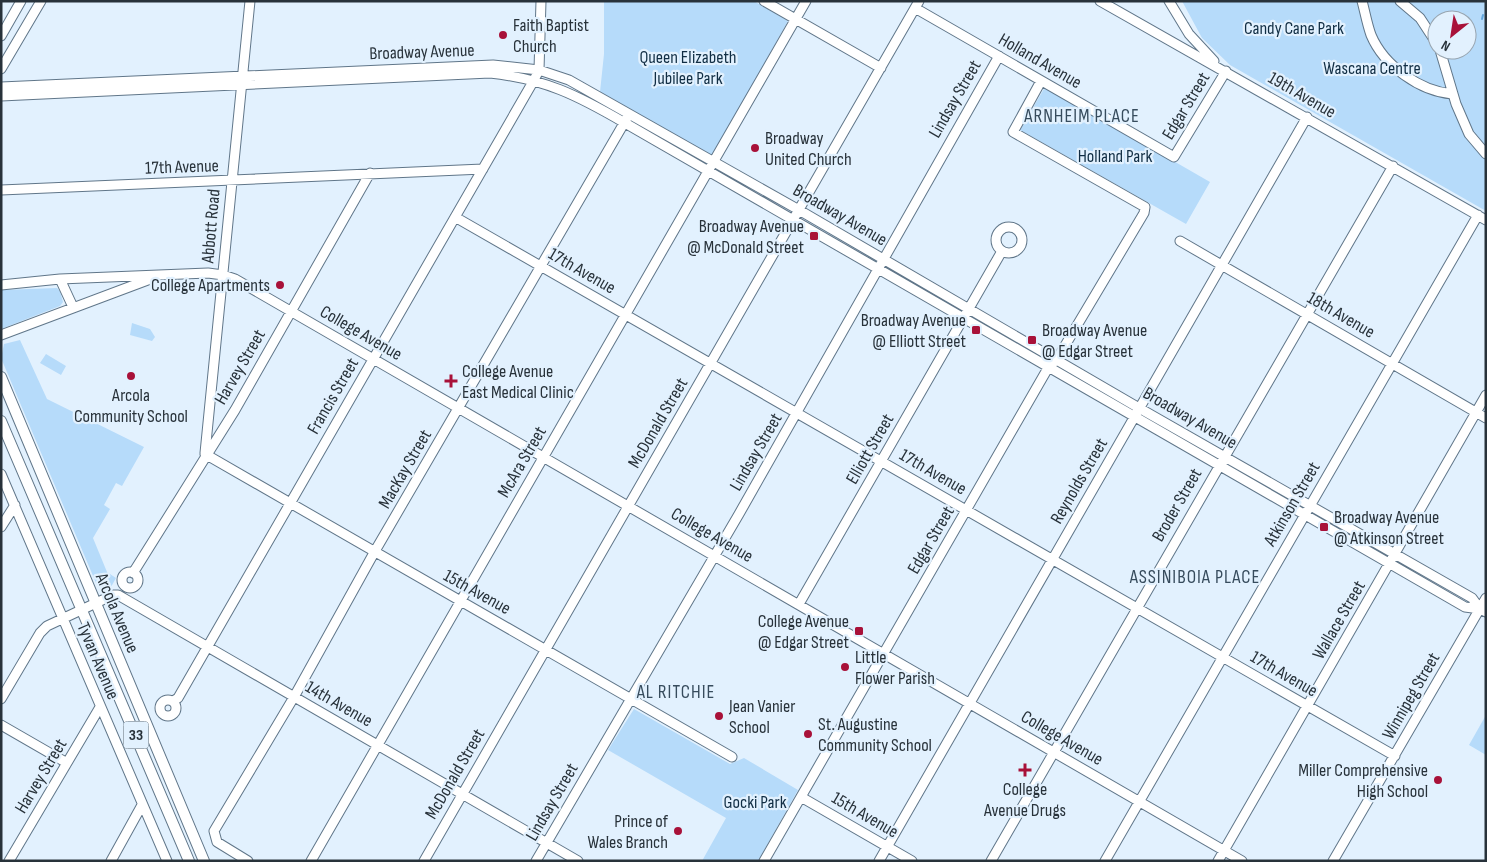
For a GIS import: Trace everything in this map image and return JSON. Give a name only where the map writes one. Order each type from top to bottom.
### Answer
[{"type":"main road","name":"Arcola Avenue","points":[[1,377],[204,861]]},
{"type":"main road","name":"Arcola Avenue","points":[[1,421],[189,861]]},
{"type":"street","points":[[1,36],[21,1]]},
{"type":"street","points":[[1,69],[41,1]]},
{"type":"street","name":"Abbott Road","points":[[205,454],[250,1]]},
{"type":"street","points":[[539,70],[541,1]]},
{"type":"street","points":[[764,1],[881,68]]},
{"type":"street","name":"McAra Street","points":[[311,861],[806,1]]},
{"type":"street","name":"19th Avenue","points":[[1100,1],[1226,70],[1482,217]]},
{"type":"street","points":[[1169,1],[1197,44],[1226,70]]},
{"type":"street","points":[[1362,1],[1372,36],[1380,50],[1397,69],[1418,83],[1439,93],[1452,94]]},
{"type":"street","points":[[1400,1],[1420,18],[1427,27]]},
{"type":"street","name":"Holland Avenue","points":[[917,5],[999,56],[1174,158]]},
{"type":"street","name":"McDonald Street","points":[[424,861],[917,5]]},
{"type":"street","name":"Lindsay Street","points":[[536,861],[797,413],[999,56]]},
{"type":"street","points":[[1443,60],[1452,94],[1469,134],[1486,154]]},
{"type":"street","name":"Broadway Avenue","points":[[1,96],[493,65],[539,70],[569,80],[800,210],[1057,359],[1218,465],[1465,607],[1483,610]]},
{"type":"street","name":"Francis Street","points":[[173,701],[178,698],[539,70]]},
{"type":"street","name":"Edgar Street","points":[[1174,158],[1226,70]]},
{"type":"street","name":"Broadway Avenue","points":[[1,87],[490,73],[534,80],[568,92],[625,123],[1048,368],[1224,456],[1472,598],[1483,610]]},
{"type":"street","name":"Edgar Street","points":[[764,861],[1048,368],[1057,359],[1146,208],[1012,132],[1041,81]]},
{"type":"street","name":"MacKay Street","points":[[248,861],[217,842],[214,831],[294,697],[375,552],[630,113]]},
{"type":"street","name":"Reynolds Street","points":[[879,861],[1307,117]]},
{"type":"street","name":"Broder Street","points":[[991,861],[1218,465],[1393,166]]},
{"type":"street","name":"17th Avenue","points":[[1,190],[483,169]]},
{"type":"street","name":"Harvey Street","points":[[133,573],[205,454],[230,417],[370,173]]},
{"type":"street","name":"17th Avenue","points":[[455,217],[1395,756]]},
{"type":"street","name":"Atkinson Street","points":[[1105,861],[1305,515],[1390,363],[1482,217]]},
{"type":"street","name":"18th Avenue","points":[[1180,242],[1486,418]]},
{"type":"street","name":"Elliott Street","points":[[799,604],[1002,251]]},
{"type":"street","name":"College Avenue","points":[[1,285],[60,279],[142,275],[155,277],[208,273],[223,275],[291,311],[1242,861]]},
{"type":"street","name":"College Avenue","points":[[1,335],[155,277]]},
{"type":"street","points":[[60,279],[73,307]]},
{"type":"street","name":"Wallace Street","points":[[1218,861],[1486,395]]},
{"type":"street","name":"15th Avenue","points":[[205,454],[732,757]]},
{"type":"street","name":"Tyvan Avenue","points":[[1,474],[167,861]]},
{"type":"street","points":[[1,527],[14,505]]},
{"type":"street","name":"14th Avenue","points":[[1,699],[40,633],[47,626],[113,594],[118,595],[578,861]]},
{"type":"street","name":"Winnipeg Street","points":[[1333,861],[1483,610],[1486,598]]},
{"type":"street","name":"Harvey Street","points":[[9,861],[100,707]]},
{"type":"street","points":[[1,725],[67,763]]},
{"type":"street","name":"15th Avenue","points":[[801,797],[912,861]]},
{"type":"street","points":[[110,861],[142,804]]},
{"type":"street","points":[[1338,861],[1340,849]]},
{"type":"green space","name":"Queen Elizabeth Jubilee Park","points":[[604,1],[754,1],[788,21],[712,158],[600,92],[604,54]]},
{"type":"green space","name":"Wascana Centre","points":[[1182,1],[1486,1],[1486,211],[1230,65],[1202,38]]},
{"type":"green space","name":"Holland Park","points":[[1045,87],[1210,182],[1186,224],[1020,130]]},
{"type":"green space","points":[[57,288],[60,291],[63,302],[60,306],[1,329],[1,290]]},
{"type":"green space","points":[[132,323],[150,329],[155,337],[152,341],[130,335]]},
{"type":"green space","points":[[20,340],[47,399],[144,447],[122,486],[116,483],[104,505],[110,509],[93,538],[107,572],[116,578],[111,587],[101,587],[96,583],[1,358],[4,344]]},
{"type":"green space","points":[[46,354],[66,366],[61,375],[40,363]]},
{"type":"green space","name":"Gocki Park","points":[[634,709],[730,764],[744,758],[798,790],[758,861],[702,861],[726,818],[608,750]]},
{"type":"green space","points":[[1486,715],[1486,755],[1469,745]]},
{"type":"waterway","points":[[1482,19],[1483,15]]},
{"type":"place","name":"Faith Baptist Church","points":[[503,35]]},
{"type":"place","name":"Broadway United Church","points":[[755,148]]},
{"type":"place","name":"Broadway Avenue @ McDonald Street","points":[[814,236]]},
{"type":"place","name":"College Apartments","points":[[280,285]]},
{"type":"place","name":"Broadway Avenue @ Elliott Street","points":[[976,330]]},
{"type":"place","name":"Broadway Avenue @ Edgar Street","points":[[1032,340]]},
{"type":"place","name":"Arcola Community School","points":[[131,376]]},
{"type":"place","name":"College Avenue East Medical Clinic","points":[[451,381]]},
{"type":"place","name":"Broadway Avenue @ Atkinson Street","points":[[1324,527]]},
{"type":"place","name":"College Avenue @ Edgar Street","points":[[859,631]]},
{"type":"place","name":"Little Flower Parish","points":[[845,667]]},
{"type":"place","name":"Jean Vanier School","points":[[719,716]]},
{"type":"place","name":"St. Augustine Community School","points":[[808,734]]},
{"type":"place","name":"College Avenue Drugs","points":[[1025,770]]},
{"type":"place","name":"Miller Comprehensive High School","points":[[1438,780]]},
{"type":"place","name":"Prince of Wales Branch","points":[[678,831]]},
{"type":"district","name":"ARNHEIM PLACE","points":[[1082,116]]},
{"type":"district","name":"ASSINIBOIA PLACE","points":[[1195,577]]},
{"type":"district","name":"AL RITCHIE","points":[[676,692]]},
{"type":"park label","name":"Candy Cane Park","points":[[1294,28]]}]
